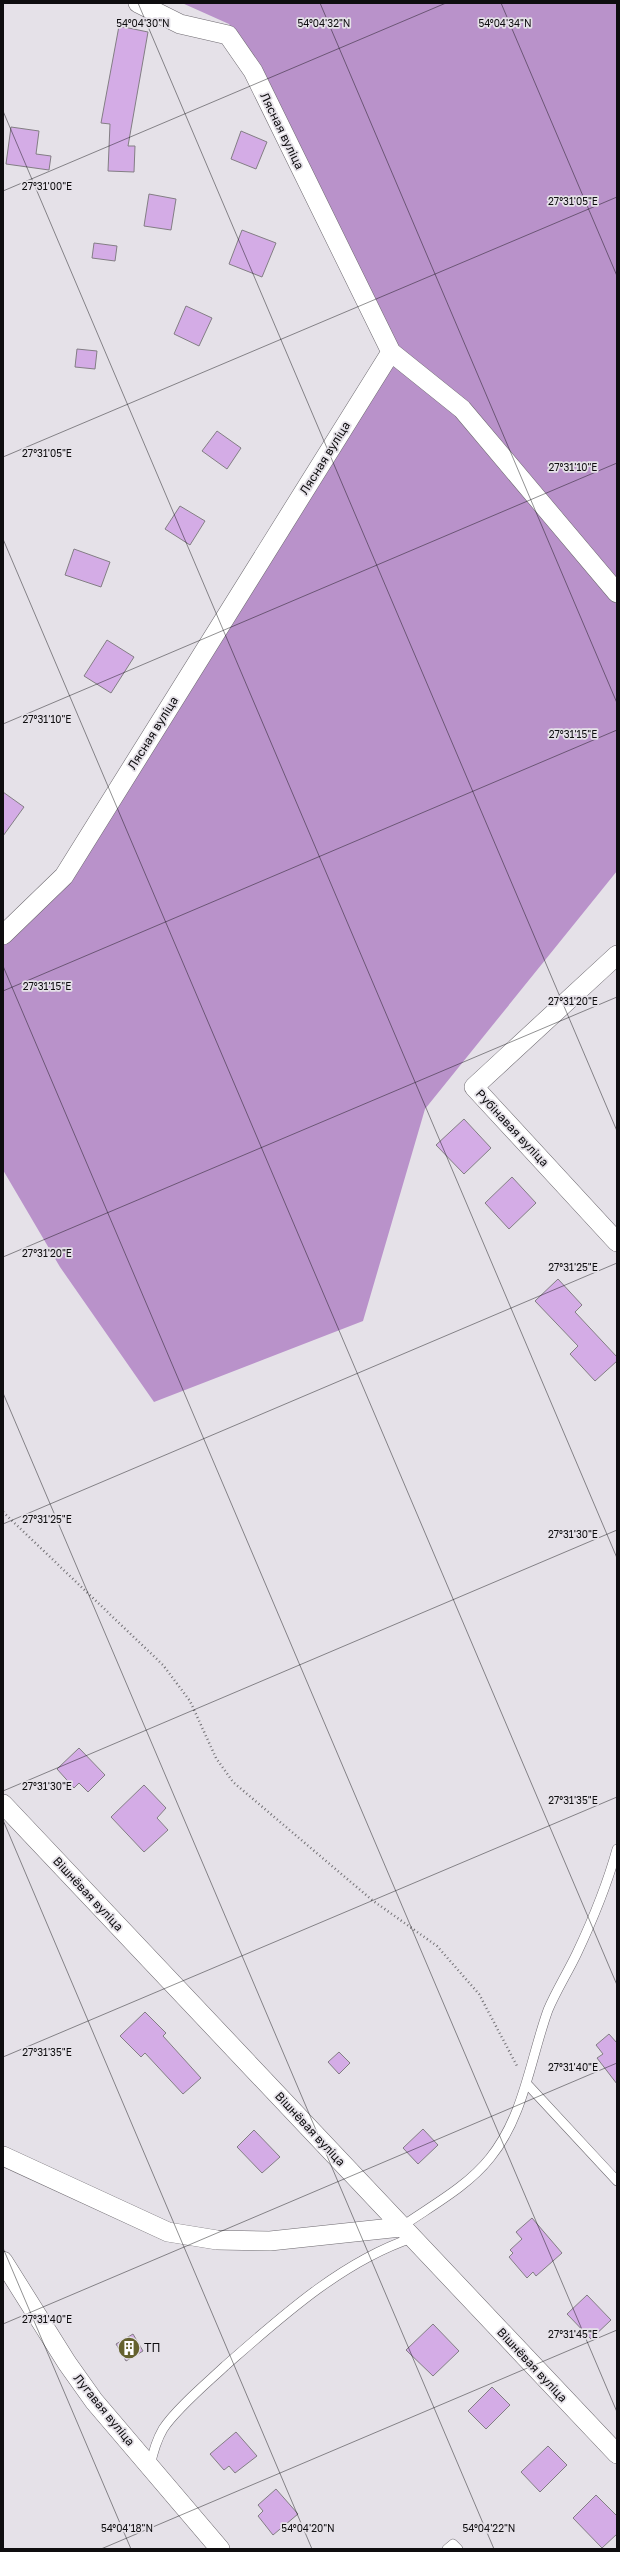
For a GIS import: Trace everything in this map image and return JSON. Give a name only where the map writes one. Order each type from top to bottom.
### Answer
[{"type":"street","name":"Лясная вуліца","points":[[3,935],[64,876],[391,352],[252,71],[228,35],[180,24],[138,3]]},
{"type":"street","points":[[391,352],[462,409],[617,593]]},
{"type":"street","name":"Рубінавая вуліца","points":[[617,955],[474,1087],[617,1242]]},
{"type":"street","name":"Вішнёвая вуліца","points":[[3,1804],[617,2454]]},
{"type":"street","points":[[3,2156],[168,2232],[217,2240],[270,2241],[407,2232]]},
{"type":"street","name":"Лугавая вуліца","points":[[3,2261],[67,2364],[94,2401],[220,2549]]},
{"type":"lane","points":[[150,2466],[155,2444],[164,2428],[207,2383],[272,2326],[354,2264],[385,2247],[407,2232],[490,2159],[508,2130],[527,2084],[549,2009],[577,1954],[607,1886],[617,1849]]},
{"type":"lane","points":[[527,2084],[617,2181]]},
{"type":"lane","points":[[447,2549],[453,2544],[458,2549]]},
{"type":"path","points":[[3,1512],[163,1665],[190,1701],[216,1758],[234,1782],[372,1900],[437,1946],[479,1994],[527,2084]]},
{"type":"shaded area","points":[[182,3],[617,3],[617,871],[425,1109],[363,1321],[154,1402],[60,1267],[3,1170],[3,935],[64,876],[391,352],[229,24]]},
{"type":"building","points":[[119,26],[148,32],[128,146],[135,146],[134,172],[108,171],[110,124],[101,123]]},
{"type":"building","points":[[11,127],[39,131],[36,154],[51,156],[49,170],[6,164]]},
{"type":"building","points":[[241,131],[267,142],[256,169],[231,159]]},
{"type":"building","points":[[149,194],[176,199],[171,230],[144,226]]},
{"type":"building","points":[[242,230],[276,243],[262,277],[229,264]]},
{"type":"building","points":[[94,243],[117,246],[115,261],[92,258]]},
{"type":"building","points":[[186,306],[212,318],[199,346],[174,334]]},
{"type":"building","points":[[77,349],[97,351],[95,369],[75,367]]},
{"type":"building","points":[[217,431],[241,448],[227,469],[202,451]]},
{"type":"building","points":[[180,506],[205,521],[190,545],[165,529]]},
{"type":"building","points":[[74,549],[110,562],[101,587],[65,575]]},
{"type":"building","points":[[107,640],[134,657],[111,693],[84,676]]},
{"type":"building","points":[[3,792],[24,807],[3,836]]},
{"type":"building","points":[[464,1119],[491,1148],[464,1174],[436,1145]]},
{"type":"building","points":[[512,1177],[536,1203],[509,1229],[485,1203]]},
{"type":"building","points":[[558,1279],[582,1305],[575,1312],[617,1357],[617,1361],[595,1381],[570,1354],[578,1346],[535,1301]]},
{"type":"building","points":[[79,1748],[105,1775],[88,1792],[79,1783],[74,1788],[57,1769]]},
{"type":"building","points":[[144,1785],[166,1808],[157,1818],[168,1830],[144,1852],[111,1817]]},
{"type":"building","points":[[145,2012],[166,2033],[163,2036],[201,2078],[183,2094],[145,2053],[141,2057],[120,2036]]},
{"type":"building","points":[[609,2034],[617,2043],[617,2084],[597,2058],[603,2054],[596,2045]]},
{"type":"building","points":[[339,2052],[350,2063],[339,2074],[328,2062]]},
{"type":"building","points":[[423,2129],[438,2145],[418,2164],[403,2148]]},
{"type":"building","points":[[254,2130],[280,2157],[262,2173],[237,2147]]},
{"type":"building","points":[[532,2218],[562,2253],[536,2276],[533,2272],[527,2278],[509,2257],[513,2253],[510,2250],[522,2239],[516,2232]]},
{"type":"building","points":[[587,2295],[611,2320],[591,2339],[567,2314]]},
{"type":"building","points":[[433,2324],[459,2351],[433,2376],[406,2350]]},
{"type":"building","name":"ТП","points":[[133,2334],[143,2351],[126,2361],[116,2344]]},
{"type":"building","points":[[492,2387],[510,2405],[486,2429],[468,2411]]},
{"type":"building","points":[[236,2432],[257,2456],[235,2473],[229,2466],[224,2470],[210,2454]]},
{"type":"building","points":[[548,2446],[567,2465],[540,2492],[521,2472]]},
{"type":"building","points":[[276,2489],[298,2514],[273,2535],[258,2516],[263,2511],[258,2505]]},
{"type":"building","points":[[596,2495],[617,2516],[617,2534],[602,2548],[573,2518]]},
{"type":"place","name":"ТП","points":[[129,2348]]}]
